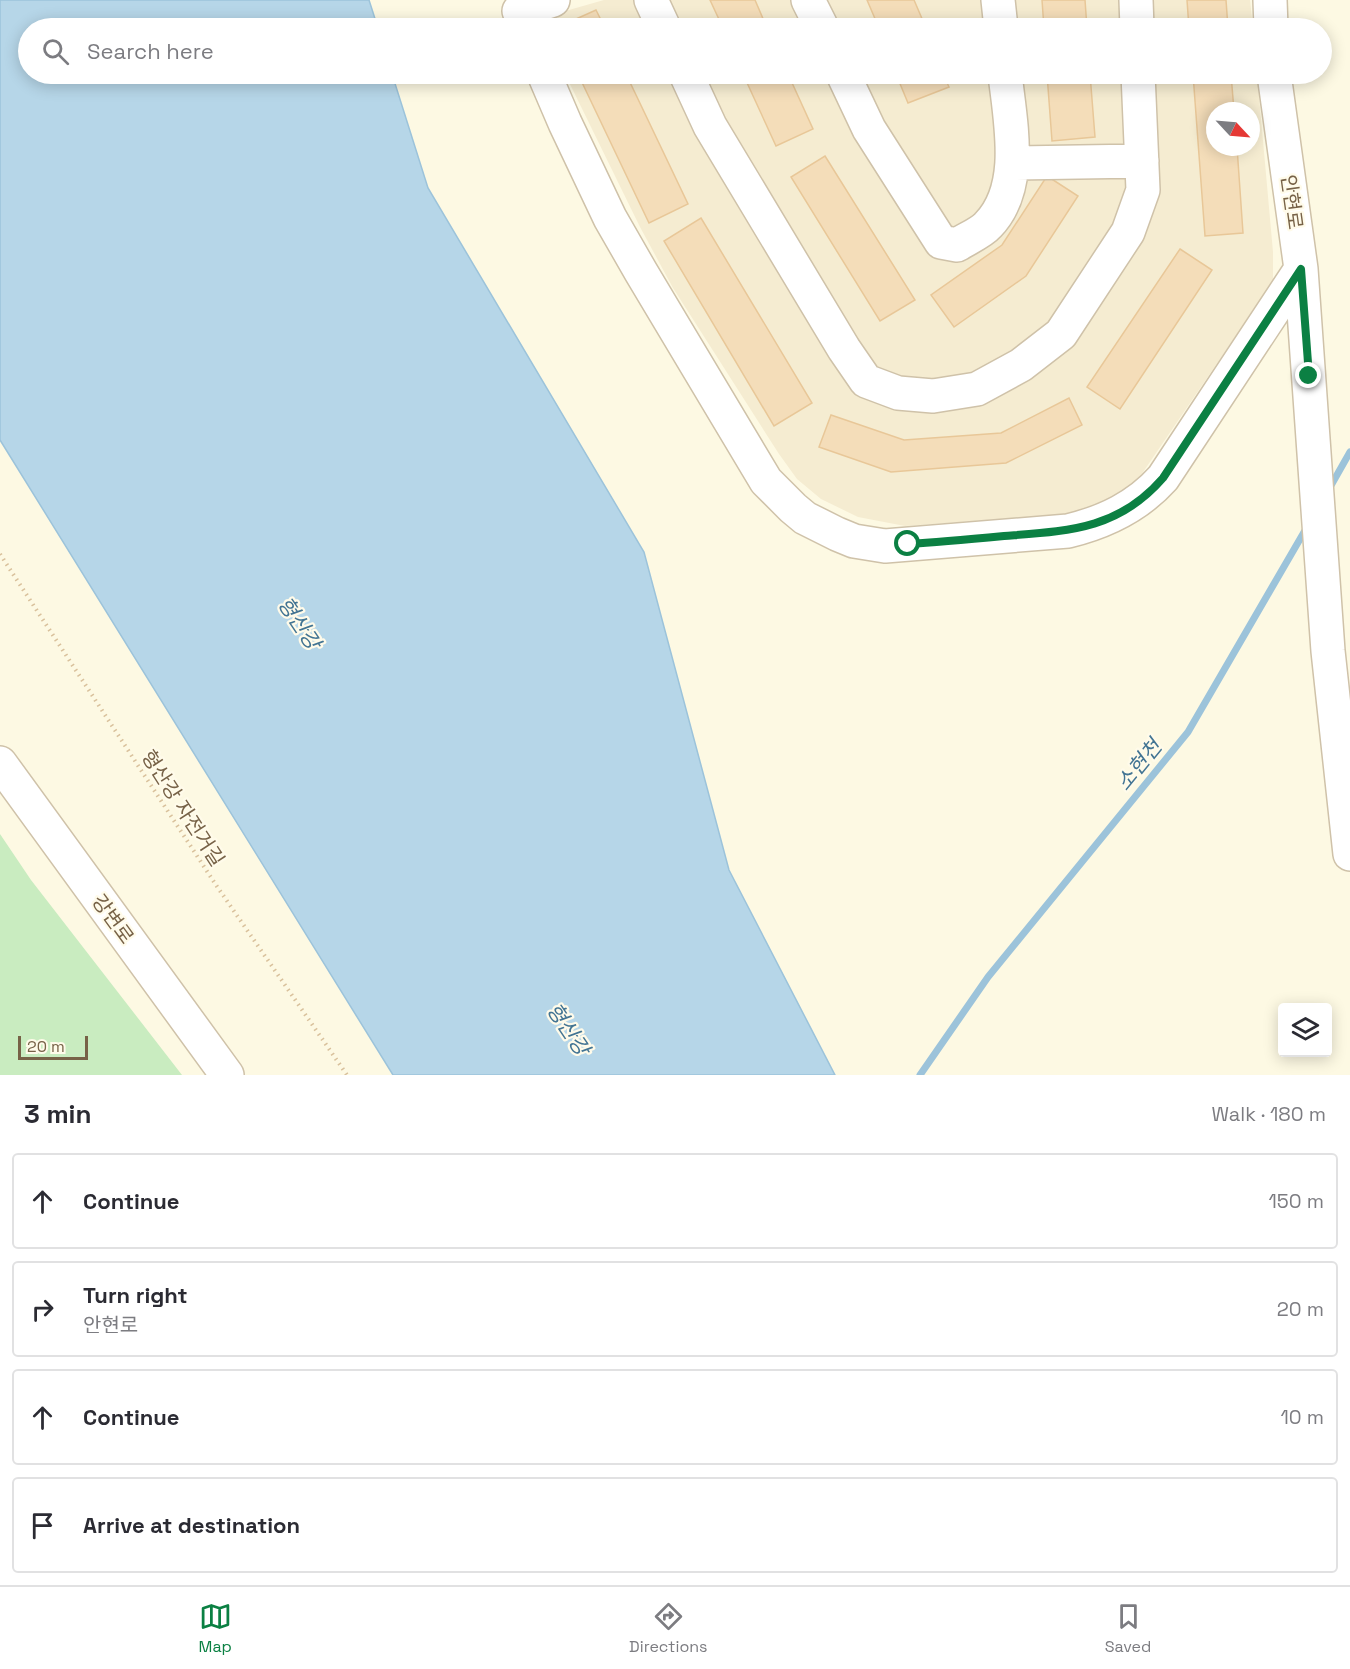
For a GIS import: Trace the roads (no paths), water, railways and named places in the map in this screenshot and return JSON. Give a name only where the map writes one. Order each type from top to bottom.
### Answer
[{"type":"street","points":[[522,18],[519,12],[553,0]]},
{"type":"street","points":[[651,0],[659,18]]},
{"type":"street","points":[[808,0],[817,18]]},
{"type":"street","points":[[998,0],[1000,18]]},
{"type":"street","points":[[1136,0],[1137,18]]},
{"type":"street","points":[[1270,0],[1271,18]]},
{"type":"street","points":[[548,84],[610,218],[766,481],[805,518],[854,541],[885,546],[1068,531],[1088,526],[1126,510],[1150,493],[1163,478],[1301,269]]},
{"type":"street","points":[[691,84],[710,126],[866,381],[898,393],[933,396],[977,389],[1021,365],[1061,334],[1128,232],[1143,190],[1138,84]]},
{"type":"street","points":[[848,84],[869,129],[941,242],[957,245],[988,226],[1003,201],[1013,163],[1006,84]]},
{"type":"street","name":"안현로","points":[[1275,84],[1301,269],[1336,668]]},
{"type":"street","points":[[1013,163],[1142,161]]},
{"type":"street","points":[[1336,668],[1350,854]]},
{"type":"street","name":"강변로","points":[[0,763],[227,1075]]},
{"type":"water","name":"형산강","points":[[0,0],[369,0],[375,18],[18,18],[18,84],[395,84],[428,188],[644,552],[729,870],[835,1075],[393,1075],[0,440]]},
{"type":"waterway","name":"소현천","points":[[1329,489],[1350,452]]},
{"type":"waterway","name":"소현천","points":[[920,1075],[988,977],[1188,732],[1307,527]]}]
